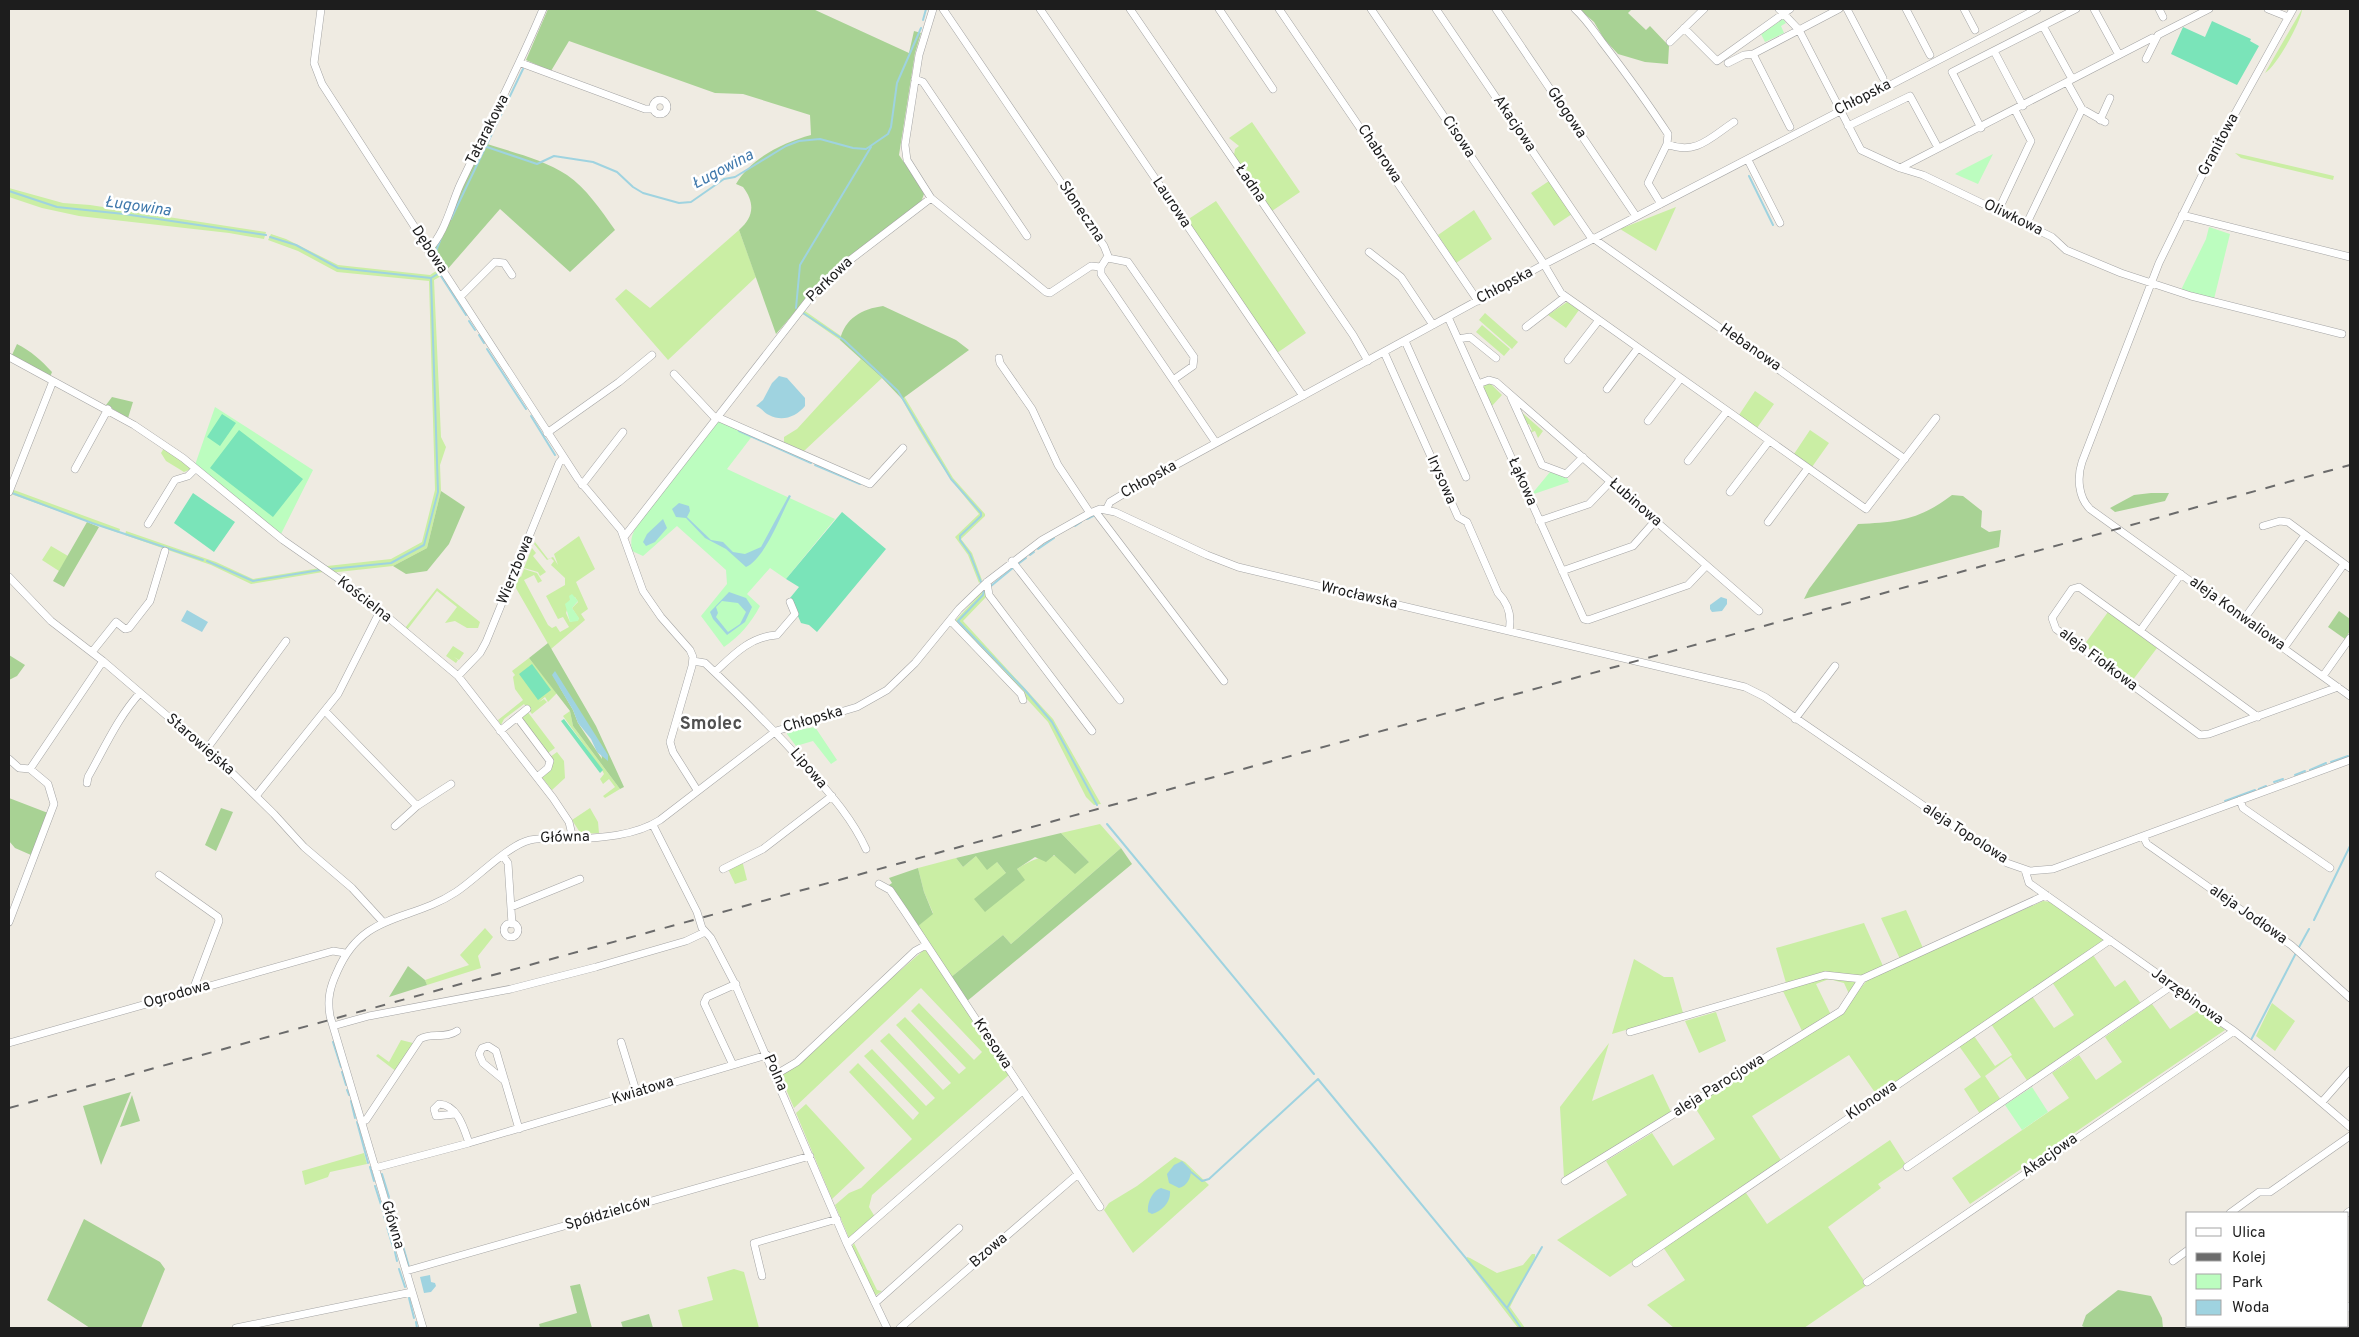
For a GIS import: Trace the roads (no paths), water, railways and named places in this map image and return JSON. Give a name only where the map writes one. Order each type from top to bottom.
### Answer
[{"type":"street","name":"Dębowa","points":[[321,9],[314,65],[326,91],[563,458],[582,484],[618,526],[624,537]]},
{"type":"street","name":"Tatarakowa","points":[[428,250],[437,238],[521,63],[543,9]]},
{"type":"street","points":[[932,9],[915,79],[906,153],[907,160],[931,198],[1046,292],[1050,293],[1091,266],[1101,267],[1101,274],[1112,291],[1216,443]]},
{"type":"street","name":"Słoneczna","points":[[943,9],[1104,246],[1108,253],[1108,258],[1101,267]]},
{"type":"street","name":"Laurowa","points":[[1040,9],[1303,396]]},
{"type":"street","name":"Ładna","points":[[1130,9],[1368,360]]},
{"type":"street","points":[[1219,9],[1273,89]]},
{"type":"street","name":"Chabrowa","points":[[1280,9],[1478,301]]},
{"type":"street","name":"Cisowa","points":[[1371,9],[1544,265]]},
{"type":"street","name":"Akacjowa","points":[[1436,9],[1594,239]]},
{"type":"street","name":"Głogowa","points":[[1496,9],[1636,216]]},
{"type":"street","points":[[1575,9],[1591,24],[1668,134],[1667,144],[1648,183],[1661,204]]},
{"type":"street","points":[[1670,42],[1704,9]]},
{"type":"street","points":[[1728,63],[1744,55],[1753,54],[1839,9]]},
{"type":"street","points":[[1847,9],[1883,78]]},
{"type":"street","points":[[1906,9],[1930,55]]},
{"type":"street","points":[[1964,9],[1975,30]]},
{"type":"street","name":"Chłopska","points":[[697,790],[776,731],[842,712],[880,694],[915,663],[950,620],[986,582],[1048,536],[1092,512],[1106,510],[1112,500],[1544,265],[2037,9]]},
{"type":"street","points":[[1981,128],[1952,72],[2076,9]]},
{"type":"street","points":[[2094,9],[2119,55]]},
{"type":"street","points":[[2159,9],[2163,17]]},
{"type":"street","points":[[1900,168],[1981,128],[2206,9]]},
{"type":"street","points":[[2268,9],[2288,17]]},
{"type":"street","name":"Granitowa","points":[[2101,412],[2150,284],[2182,215],[2293,9]]},
{"type":"street","points":[[1684,28],[1717,61],[1784,10]]},
{"type":"street","name":"Oliwkowa","points":[[1784,10],[1799,30],[1861,150],[1900,168],[1923,175],[2052,237],[2066,250],[2150,284],[2342,334]]},
{"type":"street","points":[[2043,26],[2082,110],[2103,121],[2110,98]]},
{"type":"street","points":[[2146,59],[2155,36]]},
{"type":"street","points":[[1994,51],[2023,106]]},
{"type":"street","points":[[1753,54],[1790,127]]},
{"type":"street","points":[[521,63],[645,109],[653,109]]},
{"type":"street","points":[[915,79],[923,82],[1027,236]]},
{"type":"street","points":[[1848,126],[1910,96],[1936,144]]},
{"type":"street","points":[[1998,211],[2031,142],[2015,110]]},
{"type":"street","points":[[2026,225],[2082,110]]},
{"type":"street","points":[[1667,144],[1678,148],[1695,148],[1734,122]]},
{"type":"street","points":[[1748,160],[1780,223]]},
{"type":"street","name":"Parkowa","points":[[624,537],[787,326],[826,280],[931,198]]},
{"type":"street","points":[[2182,215],[2350,257]]},
{"type":"street","name":"Hebanowa","points":[[1594,239],[1905,459]]},
{"type":"street","points":[[1369,252],[1401,276],[1433,325]]},
{"type":"street","points":[[1108,258],[1128,262],[1194,358],[1193,366],[1173,380]]},
{"type":"street","points":[[460,297],[495,262],[504,263],[512,275]]},
{"type":"street","points":[[1544,265],[1565,297],[1866,509],[1936,418]]},
{"type":"street","points":[[1526,327],[1565,297]]},
{"type":"street","name":"Łąkowa","points":[[1448,317],[1583,618],[1590,620],[1688,586],[1706,566]]},
{"type":"street","points":[[1568,360],[1599,320]]},
{"type":"street","points":[[1458,339],[1470,337],[1496,358]]},
{"type":"street","points":[[1405,340],[1466,477]]},
{"type":"street","points":[[1607,389],[1638,348]]},
{"type":"street","name":"Irysowa","points":[[1384,352],[1458,517],[1467,522],[1498,593],[1504,599],[1512,617],[1509,631]]},
{"type":"street","points":[[547,433],[619,382],[652,354]]},
{"type":"street","name":"Kościelna","points":[[9,357],[108,409],[134,425],[195,469],[283,540],[380,612],[458,676],[567,817],[573,839]]},
{"type":"street","points":[[999,358],[1000,363],[1032,409],[1058,465],[1092,512],[1224,681]]},
{"type":"street","points":[[674,374],[717,418],[870,484],[903,448]]},
{"type":"street","points":[[1648,421],[1681,378]]},
{"type":"street","name":"Łubinowa","points":[[1478,384],[1494,380],[1759,611]]},
{"type":"street","points":[[9,492],[53,381]]},
{"type":"street","points":[[1510,394],[1544,466],[1568,473],[1583,457]]},
{"type":"street","points":[[74,469],[108,409]]},
{"type":"street","points":[[1688,461],[1727,411]]},
{"type":"street","name":"aleja Konwaliowa","points":[[2101,412],[2080,466],[2079,483],[2087,506],[2350,696]]},
{"type":"street","points":[[582,484],[623,432]]},
{"type":"street","points":[[1730,492],[1769,441]]},
{"type":"street","name":"Wierzbowa","points":[[458,676],[480,653],[486,642],[558,463],[563,458]]},
{"type":"street","points":[[1768,522],[1808,468]]},
{"type":"street","points":[[148,524],[175,480],[188,476],[195,469]]},
{"type":"street","points":[[1539,521],[1589,504],[1610,482]]},
{"type":"street","name":"Wrocławska","points":[[1106,510],[1122,514],[1207,555],[1238,567],[1745,687]]},
{"type":"street","points":[[1562,572],[1633,546],[1655,521]]},
{"type":"street","points":[[2263,526],[2278,521],[2286,521],[2347,566],[2284,648]]},
{"type":"street","points":[[2244,620],[2305,535]]},
{"type":"street","points":[[624,537],[632,567],[643,591],[656,611],[688,647],[693,661],[670,742],[673,752],[697,790]]},
{"type":"street","points":[[92,652],[116,622],[125,629],[129,628],[150,601],[165,551]]},
{"type":"street","points":[[1012,561],[1120,700]]},
{"type":"street","points":[[2181,574],[2140,631],[2258,717],[2338,687]]},
{"type":"street","name":"Starowiejska","points":[[9,577],[51,621],[103,661],[256,796],[308,851],[352,888],[383,922]]},
{"type":"street","points":[[986,582],[989,596],[1092,731]]},
{"type":"street","name":"aleja Fiołkowa","points":[[2140,631],[2079,587],[2072,589],[2052,618],[2052,624],[2056,629],[2197,734],[2209,734],[2258,717]]},
{"type":"street","points":[[715,672],[736,651],[762,636],[777,635],[795,614],[790,602]]},
{"type":"street","points":[[256,796],[325,711],[347,680],[380,612]]},
{"type":"street","points":[[950,620],[1021,694],[1023,700]]},
{"type":"street","points":[[2323,676],[2350,638]]},
{"type":"street","points":[[206,750],[286,640]]},
{"type":"street","points":[[30,769],[103,661]]},
{"type":"street","name":"Lipowa","points":[[693,661],[705,663],[776,731],[832,796],[857,829],[866,849]]},
{"type":"street","points":[[1795,719],[1835,666]]},
{"type":"street","name":"aleja Topolowa","points":[[1745,687],[1765,697],[2007,863],[2036,872],[2053,869],[2350,760]]},
{"type":"street","points":[[87,783],[88,777],[131,702],[140,693]]},
{"type":"street","points":[[500,731],[527,709]]},
{"type":"street","points":[[325,711],[417,806]]},
{"type":"street","points":[[517,717],[550,761],[548,768],[537,777]]},
{"type":"street","points":[[9,759],[20,768],[30,769],[48,784],[54,804],[9,922]]},
{"type":"street","points":[[395,826],[417,806],[451,784]]},
{"type":"street","name":"Główna","points":[[423,1328],[333,1026],[329,1007],[329,992],[345,953],[352,944],[383,922],[450,896],[503,856],[529,840],[573,839],[618,834],[653,825],[697,790]]},
{"type":"street","points":[[722,869],[763,849],[832,796]]},
{"type":"street","points":[[2240,800],[2243,808],[2330,868]]},
{"type":"street","name":"Polna","points":[[653,825],[704,932],[711,938],[736,984],[847,1244],[887,1328]]},
{"type":"street","name":"aleja Jodłowa","points":[[2143,836],[2147,844],[2300,952],[2350,998]]},
{"type":"street","points":[[503,856],[508,864],[512,924]]},
{"type":"street","name":"Jarzębinowa","points":[[2025,870],[2029,883],[2189,996],[2195,1005],[2203,1008],[2234,1031],[2350,1126]]},
{"type":"street","points":[[159,876],[218,917],[219,921],[194,987],[195,990]]},
{"type":"street","points":[[511,907],[580,879]]},
{"type":"street","name":"Kresowa","points":[[880,884],[890,890],[1100,1207]]},
{"type":"street","points":[[1630,1032],[1825,975],[1862,979],[2046,895]]},
{"type":"street","points":[[333,1026],[387,1012],[511,989],[659,949],[704,932]]},
{"type":"street","name":"Klonowa","points":[[1636,1263],[2110,940]]},
{"type":"street","points":[[775,1075],[797,1062],[915,951],[926,945]]},
{"type":"street","name":"Ogrodowa","points":[[9,1043],[332,950],[345,953]]},
{"type":"street","name":"aleja Parocjowa","points":[[1565,1181],[1840,1011],[1862,979]]},
{"type":"street","points":[[733,1065],[704,1001],[707,997],[736,984]]},
{"type":"street","points":[[1907,1167],[2168,989],[2171,984]]},
{"type":"street","points":[[361,1121],[366,1120],[420,1039],[425,1036],[449,1035],[457,1031]]},
{"type":"street","name":"Akacjowa","points":[[1867,1282],[2234,1031]]},
{"type":"street","points":[[621,1042],[637,1094]]},
{"type":"street","points":[[505,1081],[480,1060],[478,1054],[482,1048],[488,1046],[496,1051],[505,1081],[519,1129]]},
{"type":"street","name":"Kwiatowa","points":[[375,1168],[519,1129],[767,1055]]},
{"type":"street","points":[[2322,1102],[2350,1070]]},
{"type":"street","points":[[847,1244],[1020,1093]]},
{"type":"street","points":[[454,1114],[463,1124],[469,1143]]},
{"type":"street","points":[[2231,1212],[2259,1192],[2270,1192],[2350,1136]]},
{"type":"street","name":"Spółdzielców","points":[[406,1271],[810,1156]]},
{"type":"street","name":"Bzowa","points":[[900,1328],[1078,1174]]},
{"type":"street","points":[[762,1276],[754,1243],[837,1219]]},
{"type":"street","points":[[875,1303],[959,1228]]},
{"type":"street","points":[[2173,1261],[2186,1251]]},
{"type":"street","points":[[236,1328],[412,1292]]},
{"type":"water","points":[[779,376],[787,378],[805,398],[805,406],[793,416],[784,418],[774,417],[756,406],[763,400],[772,383]]},
{"type":"water","points":[[789,495],[791,496],[766,546],[760,555],[746,567],[726,549],[705,538],[686,518],[676,517],[672,509],[679,503],[689,506],[690,511],[687,517],[711,540],[723,542],[733,552],[745,554],[761,547]]},
{"type":"water","points":[[663,519],[667,528],[655,542],[646,546],[643,542],[647,534]]},
{"type":"water","points":[[729,592],[746,598],[752,607],[745,622],[727,635],[713,619],[710,612]],"holes":[[[722,601],[738,603],[746,612],[740,624],[728,632],[716,617],[718,613],[716,607]]]},
{"type":"water","points":[[1721,597],[1727,599],[1727,604],[1722,611],[1712,612],[1710,605]]},
{"type":"water","points":[[187,610],[208,622],[202,632],[181,621]]},
{"type":"water","points":[[555,671],[608,755],[608,761],[597,752],[591,739],[578,723],[573,710],[552,675]]},
{"type":"water","points":[[1182,1161],[1191,1170],[1191,1173],[1186,1184],[1179,1188],[1169,1183],[1167,1174],[1174,1165]]},
{"type":"water","points":[[1161,1188],[1170,1191],[1169,1199],[1159,1211],[1152,1214],[1148,1212],[1149,1201],[1155,1192]]},
{"type":"water","points":[[430,1275],[431,1282],[435,1283],[436,1286],[431,1292],[424,1293],[420,1277]]},
{"type":"waterway","name":"Ługowina","points":[[923,20],[926,9]]},
{"type":"waterway","name":"Ługowina","points":[[484,146],[537,164],[554,156],[593,162],[617,172],[633,187],[643,193],[679,203],[691,202],[724,179],[735,177],[786,146],[799,141],[820,139],[853,148],[866,149],[888,134],[891,127],[897,83],[921,28]]},
{"type":"waterway","name":"Ługowina","points":[[451,219],[523,69]]},
{"type":"waterway","points":[[796,308],[800,265],[871,147]]},
{"type":"waterway","points":[[1749,176],[1773,225]]},
{"type":"waterway","name":"Ługowina","points":[[9,191],[57,207],[124,214],[266,235]]},
{"type":"waterway","name":"Ługowina","points":[[442,236],[436,251],[446,267],[445,269]]},
{"type":"waterway","name":"Ługowina","points":[[270,237],[296,245],[338,268],[431,278],[441,272]]},
{"type":"waterway","points":[[439,273],[466,315]]},
{"type":"waterway","points":[[330,569],[391,563],[424,545],[438,492],[431,278]]},
{"type":"waterway","points":[[803,313],[844,340],[898,391],[951,479],[981,513],[981,516],[960,536],[960,540],[970,554],[981,582]]},
{"type":"waterway","points":[[469,321],[475,330]]},
{"type":"waterway","points":[[479,335],[484,343]]},
{"type":"waterway","points":[[487,349],[526,409]]},
{"type":"waterway","points":[[531,416],[555,455]]},
{"type":"waterway","points":[[739,431],[811,463]]},
{"type":"waterway","points":[[815,465],[860,484]]},
{"type":"waterway","points":[[12,493],[92,523],[203,560]]},
{"type":"waterway","points":[[1087,519],[1095,515]]},
{"type":"waterway","points":[[1075,526],[1081,522]]},
{"type":"waterway","points":[[1038,549],[1054,538]]},
{"type":"waterway","points":[[1030,555],[1034,552]]},
{"type":"waterway","points":[[1018,564],[1026,558]]},
{"type":"waterway","points":[[207,561],[253,581],[320,570]]},
{"type":"waterway","points":[[991,586],[1014,567]]},
{"type":"waterway","points":[[984,590],[983,595],[958,621],[1024,689],[1052,722],[1097,805]]},
{"type":"waterway","points":[[2331,762],[2348,756]]},
{"type":"waterway","points":[[2310,770],[2326,763]]},
{"type":"waterway","points":[[2295,775],[2305,771]]},
{"type":"waterway","points":[[2274,782],[2283,779]]},
{"type":"waterway","points":[[2259,789],[2266,786]]},
{"type":"waterway","points":[[2225,801],[2255,790]]},
{"type":"waterway","points":[[1107,824],[1314,1074]]},
{"type":"waterway","points":[[2314,920],[2350,846]]},
{"type":"waterway","points":[[2298,949],[2309,929]]},
{"type":"waterway","points":[[2251,1040],[2296,953]]},
{"type":"waterway","points":[[333,1042],[341,1067]]},
{"type":"waterway","points":[[342,1072],[346,1085]]},
{"type":"waterway","points":[[1191,1172],[1202,1181],[1209,1179],[1318,1079],[1507,1308],[1542,1247]]},
{"type":"waterway","points":[[347,1090],[349,1095]]},
{"type":"waterway","points":[[351,1101],[355,1118]]},
{"type":"waterway","points":[[357,1122],[368,1163]]},
{"type":"waterway","points":[[370,1167],[374,1181]]},
{"type":"waterway","points":[[382,1174],[389,1197]]},
{"type":"waterway","points":[[375,1186],[383,1211]]},
{"type":"waterway","points":[[389,1199],[392,1209]]},
{"type":"waterway","points":[[394,1215],[409,1267]]},
{"type":"waterway","points":[[384,1216],[386,1222]]},
{"type":"waterway","points":[[387,1227],[393,1247]]},
{"type":"waterway","points":[[395,1252],[397,1261]]},
{"type":"waterway","points":[[399,1269],[405,1287]]},
{"type":"waterway","points":[[409,1298],[414,1318]]},
{"type":"waterway","points":[[1507,1308],[1521,1328]]},
{"type":"waterway","points":[[416,1322],[417,1328]]},
{"type":"railway","points":[[9,1108],[2350,465]]},
{"type":"district","name":"Smolec","points":[[711,724]]}]
